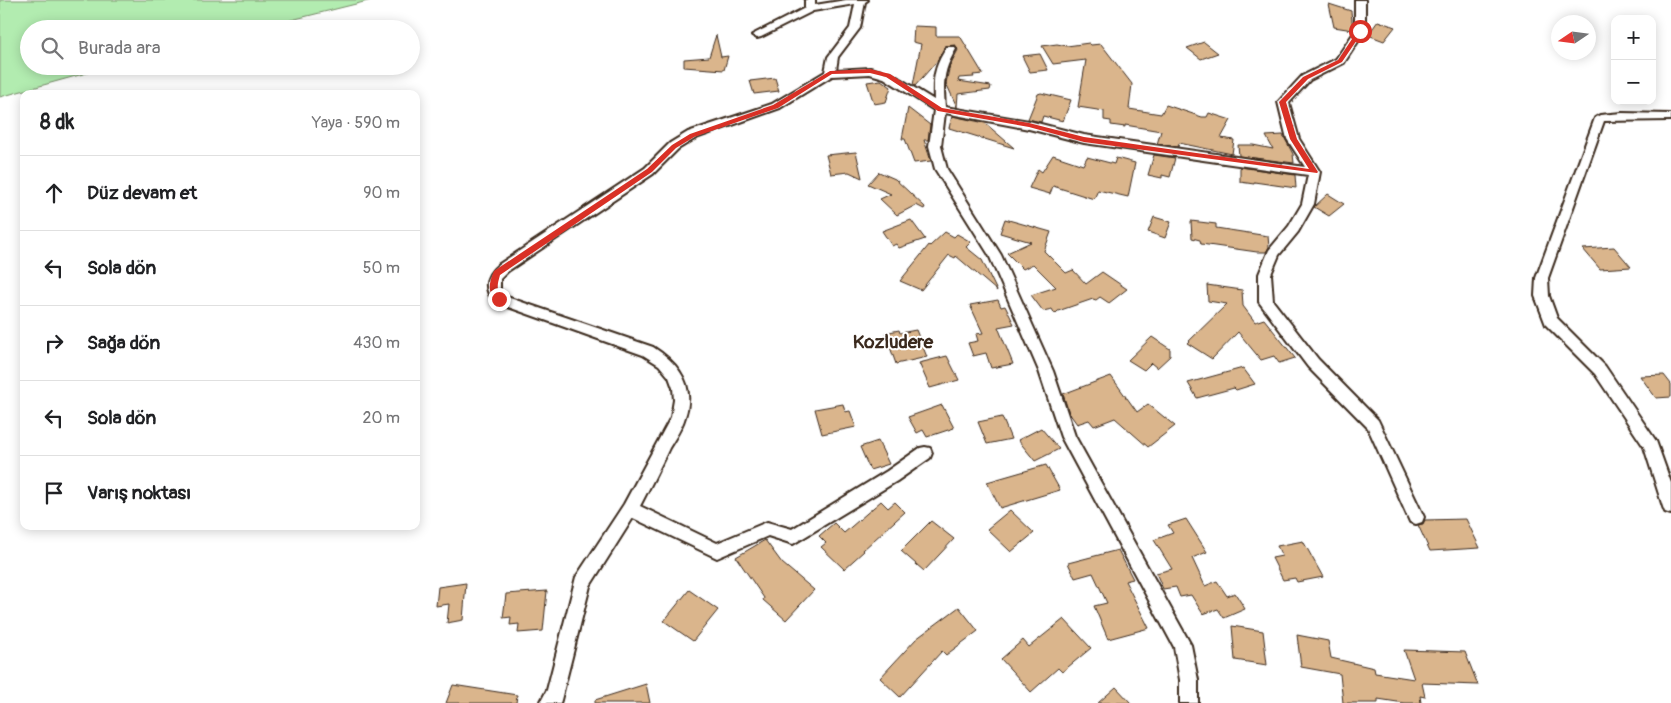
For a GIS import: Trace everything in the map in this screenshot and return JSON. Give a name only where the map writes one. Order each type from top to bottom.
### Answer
[{"type":"street","points":[[1360,0],[1360,31],[1340,61],[1306,78],[1282,102],[1294,139],[1314,172],[1308,204],[1294,229],[1273,252],[1265,274],[1266,302],[1313,363],[1373,424],[1416,517]]},
{"type":"street","points":[[757,34],[810,5],[861,1],[855,28],[833,57],[830,73]]},
{"type":"street","points":[[951,49],[942,64],[938,79],[940,109],[935,146],[941,168],[995,255],[1046,371],[1068,437],[1182,645],[1189,680],[1189,703]]},
{"type":"street","points":[[549,703],[555,694],[582,583],[630,509],[678,417],[681,400],[680,388],[675,374],[664,360],[648,351],[499,299],[494,294],[493,279],[496,273],[503,268],[649,171],[680,142],[692,135],[776,106],[830,73],[870,71],[888,76],[940,109],[1029,125],[1084,139],[1314,172]]},
{"type":"street","points":[[1671,118],[1622,116],[1600,118],[1542,278],[1542,296],[1552,321],[1600,370],[1651,445],[1671,507]]},
{"type":"street","points":[[630,509],[718,551],[767,529],[793,537],[892,476],[925,453]]},
{"type":"green space","points":[[0,0],[372,0],[291,20],[20,20],[20,75],[79,75],[0,97]]},
{"type":"building","points":[[1329,4],[1351,11],[1353,30],[1334,27]]},
{"type":"building","points":[[1378,21],[1395,27],[1384,41],[1368,35]]},
{"type":"building","points":[[914,26],[936,27],[936,36],[960,36],[983,74],[959,78],[958,81],[991,86],[990,90],[958,94],[957,107],[946,83],[950,65],[958,50],[955,45],[945,46],[937,61],[915,86],[913,85],[921,44],[913,42]]},
{"type":"building","points":[[716,35],[721,57],[728,56],[724,70],[684,67],[684,59],[709,57]]},
{"type":"building","points":[[1204,42],[1218,53],[1201,59],[1187,48]]},
{"type":"building","points":[[1089,43],[1091,45],[1101,44],[1132,84],[1129,109],[1161,114],[1166,105],[1202,117],[1207,117],[1209,113],[1231,120],[1221,138],[1234,140],[1232,154],[1179,143],[1178,147],[1157,144],[1161,131],[1125,125],[1125,127],[1111,125],[1111,121],[1104,120],[1104,111],[1078,107],[1086,60],[1053,64],[1042,46],[1057,44],[1067,46]]},
{"type":"building","points":[[1040,54],[1048,70],[1030,72],[1022,56]]},
{"type":"building","points":[[775,78],[779,91],[754,94],[750,81]]},
{"type":"building","points":[[881,80],[891,87],[886,102],[874,104],[867,82]]},
{"type":"building","points":[[1041,93],[1071,100],[1063,121],[1043,116],[1041,122],[1028,119],[1038,94]]},
{"type":"building","points":[[908,108],[930,125],[928,140],[924,140],[931,161],[914,163],[905,139],[902,139]]},
{"type":"building","points":[[952,116],[985,123],[1014,148],[949,128]]},
{"type":"building","points":[[1283,135],[1293,154],[1294,163],[1239,156],[1238,145],[1253,145],[1273,149],[1266,136]]},
{"type":"building","points":[[856,152],[862,178],[849,172],[831,174],[826,155]]},
{"type":"building","points":[[1053,155],[1083,165],[1087,157],[1114,164],[1116,158],[1135,163],[1128,197],[1098,190],[1094,199],[1053,186],[1050,194],[1029,188],[1038,169],[1042,172]]},
{"type":"building","points":[[1154,155],[1175,158],[1170,177],[1162,175],[1162,178],[1148,175]]},
{"type":"building","points":[[1240,167],[1295,175],[1296,188],[1240,182]]},
{"type":"building","points":[[879,172],[895,179],[925,207],[924,209],[916,205],[897,215],[880,199],[891,194],[868,184]]},
{"type":"building","points":[[1328,194],[1344,204],[1329,216],[1314,207]]},
{"type":"building","points":[[1154,217],[1171,222],[1165,238],[1148,232]]},
{"type":"building","points":[[1005,219],[1051,232],[1044,251],[1066,273],[1073,270],[1086,284],[1102,272],[1127,289],[1109,303],[1100,297],[1096,300],[1093,299],[1058,311],[1055,314],[1052,309],[1043,311],[1031,295],[1056,287],[1033,264],[1023,269],[1007,253],[1031,242],[1000,233]]},
{"type":"building","points":[[911,220],[925,239],[899,248],[896,244],[892,246],[882,231]]},
{"type":"building","points":[[1191,221],[1216,224],[1216,228],[1268,236],[1269,247],[1266,252],[1257,252],[1201,244],[1200,240],[1192,238]]},
{"type":"building","points":[[945,232],[954,237],[957,234],[971,242],[966,247],[982,260],[997,291],[956,256],[955,258],[949,255],[921,290],[900,281],[929,245]]},
{"type":"building","points":[[1614,247],[1631,267],[1600,269],[1583,249]]},
{"type":"building","points":[[1207,285],[1242,290],[1243,306],[1255,322],[1264,319],[1295,358],[1279,363],[1274,356],[1261,360],[1238,332],[1212,359],[1187,343],[1227,304],[1208,301]]},
{"type":"building","points":[[998,300],[1001,307],[1005,306],[1014,324],[998,327],[1013,364],[991,368],[986,353],[973,356],[968,343],[978,341],[976,334],[983,333],[970,305]]},
{"type":"building","points":[[899,330],[900,333],[916,330],[927,357],[896,364],[885,333]]},
{"type":"building","points":[[1152,337],[1170,349],[1170,356],[1157,368],[1151,363],[1144,370],[1128,360]]},
{"type":"building","points":[[947,356],[959,380],[930,388],[919,363]]},
{"type":"building","points":[[1243,368],[1255,384],[1197,398],[1188,383]]},
{"type":"building","points":[[1664,375],[1671,384],[1671,397],[1656,398],[1640,376]]},
{"type":"building","points":[[1111,376],[1125,398],[1127,398],[1137,412],[1148,404],[1175,426],[1148,447],[1115,418],[1094,426],[1089,420],[1077,424],[1069,413],[1063,394]]},
{"type":"building","points":[[843,404],[845,412],[850,411],[856,427],[822,434],[815,409]]},
{"type":"building","points":[[942,405],[954,428],[927,437],[923,430],[917,433],[908,417]]},
{"type":"building","points":[[1002,417],[1011,439],[987,444],[978,422]]},
{"type":"building","points":[[1041,428],[1059,449],[1035,461],[1018,440]]},
{"type":"building","points":[[878,441],[889,464],[870,470],[860,447]]},
{"type":"building","points":[[1046,465],[1060,490],[1000,508],[987,482]]},
{"type":"building","points":[[881,501],[888,508],[895,502],[905,512],[844,569],[821,547],[826,543],[819,536],[834,523],[844,533]]},
{"type":"building","points":[[1010,510],[1034,533],[1011,552],[987,529]]},
{"type":"building","points":[[1186,519],[1207,552],[1192,558],[1205,586],[1217,581],[1227,596],[1235,593],[1245,609],[1224,618],[1218,609],[1203,614],[1191,595],[1180,597],[1176,587],[1163,589],[1156,573],[1172,569],[1154,540],[1173,533],[1168,525]]},
{"type":"building","points":[[1466,519],[1480,548],[1430,551],[1418,525],[1423,524],[1425,520]]},
{"type":"building","points":[[931,521],[954,539],[924,571],[901,551]]},
{"type":"building","points":[[765,540],[782,563],[814,590],[786,620],[763,600],[764,598],[736,557]]},
{"type":"building","points":[[1303,541],[1323,577],[1297,582],[1295,578],[1283,580],[1272,558],[1282,556],[1277,546]]},
{"type":"building","points":[[1118,550],[1133,579],[1125,581],[1149,628],[1108,639],[1094,606],[1107,603],[1093,573],[1075,578],[1068,563]]},
{"type":"building","points":[[466,583],[463,620],[447,623],[449,604],[436,606],[438,587]]},
{"type":"building","points":[[689,590],[718,610],[693,641],[664,621]]},
{"type":"building","points":[[547,591],[543,631],[518,633],[519,624],[510,625],[511,617],[503,618],[506,594]]},
{"type":"building","points":[[959,607],[978,631],[946,655],[942,651],[900,697],[880,678],[916,639]]},
{"type":"building","points":[[1064,619],[1091,648],[1062,672],[1058,668],[1031,692],[1001,659],[1023,640],[1029,647]]},
{"type":"building","points":[[1232,626],[1263,631],[1267,665],[1235,660]]},
{"type":"building","points":[[1297,635],[1328,641],[1331,658],[1374,668],[1375,673],[1414,679],[1404,650],[1465,652],[1478,685],[1422,683],[1425,697],[1420,696],[1421,703],[1404,703],[1378,699],[1378,703],[1343,703],[1340,674],[1301,667]]},
{"type":"building","points":[[646,684],[650,703],[595,703],[595,700]]},
{"type":"building","points":[[453,685],[517,695],[516,703],[446,703]]},
{"type":"building","points":[[1116,687],[1131,703],[1098,703]]},
{"type":"district","name":"Kozludere","points":[[893,341]]},
{"type":"route","points":[[499,299],[494,294],[492,287],[496,273],[649,171],[674,146],[692,135],[776,106],[830,73],[870,71],[888,76],[900,82],[913,93],[940,109],[1029,125],[1084,139],[1314,172],[1294,139],[1282,102],[1306,78],[1340,61],[1360,31]]}]
